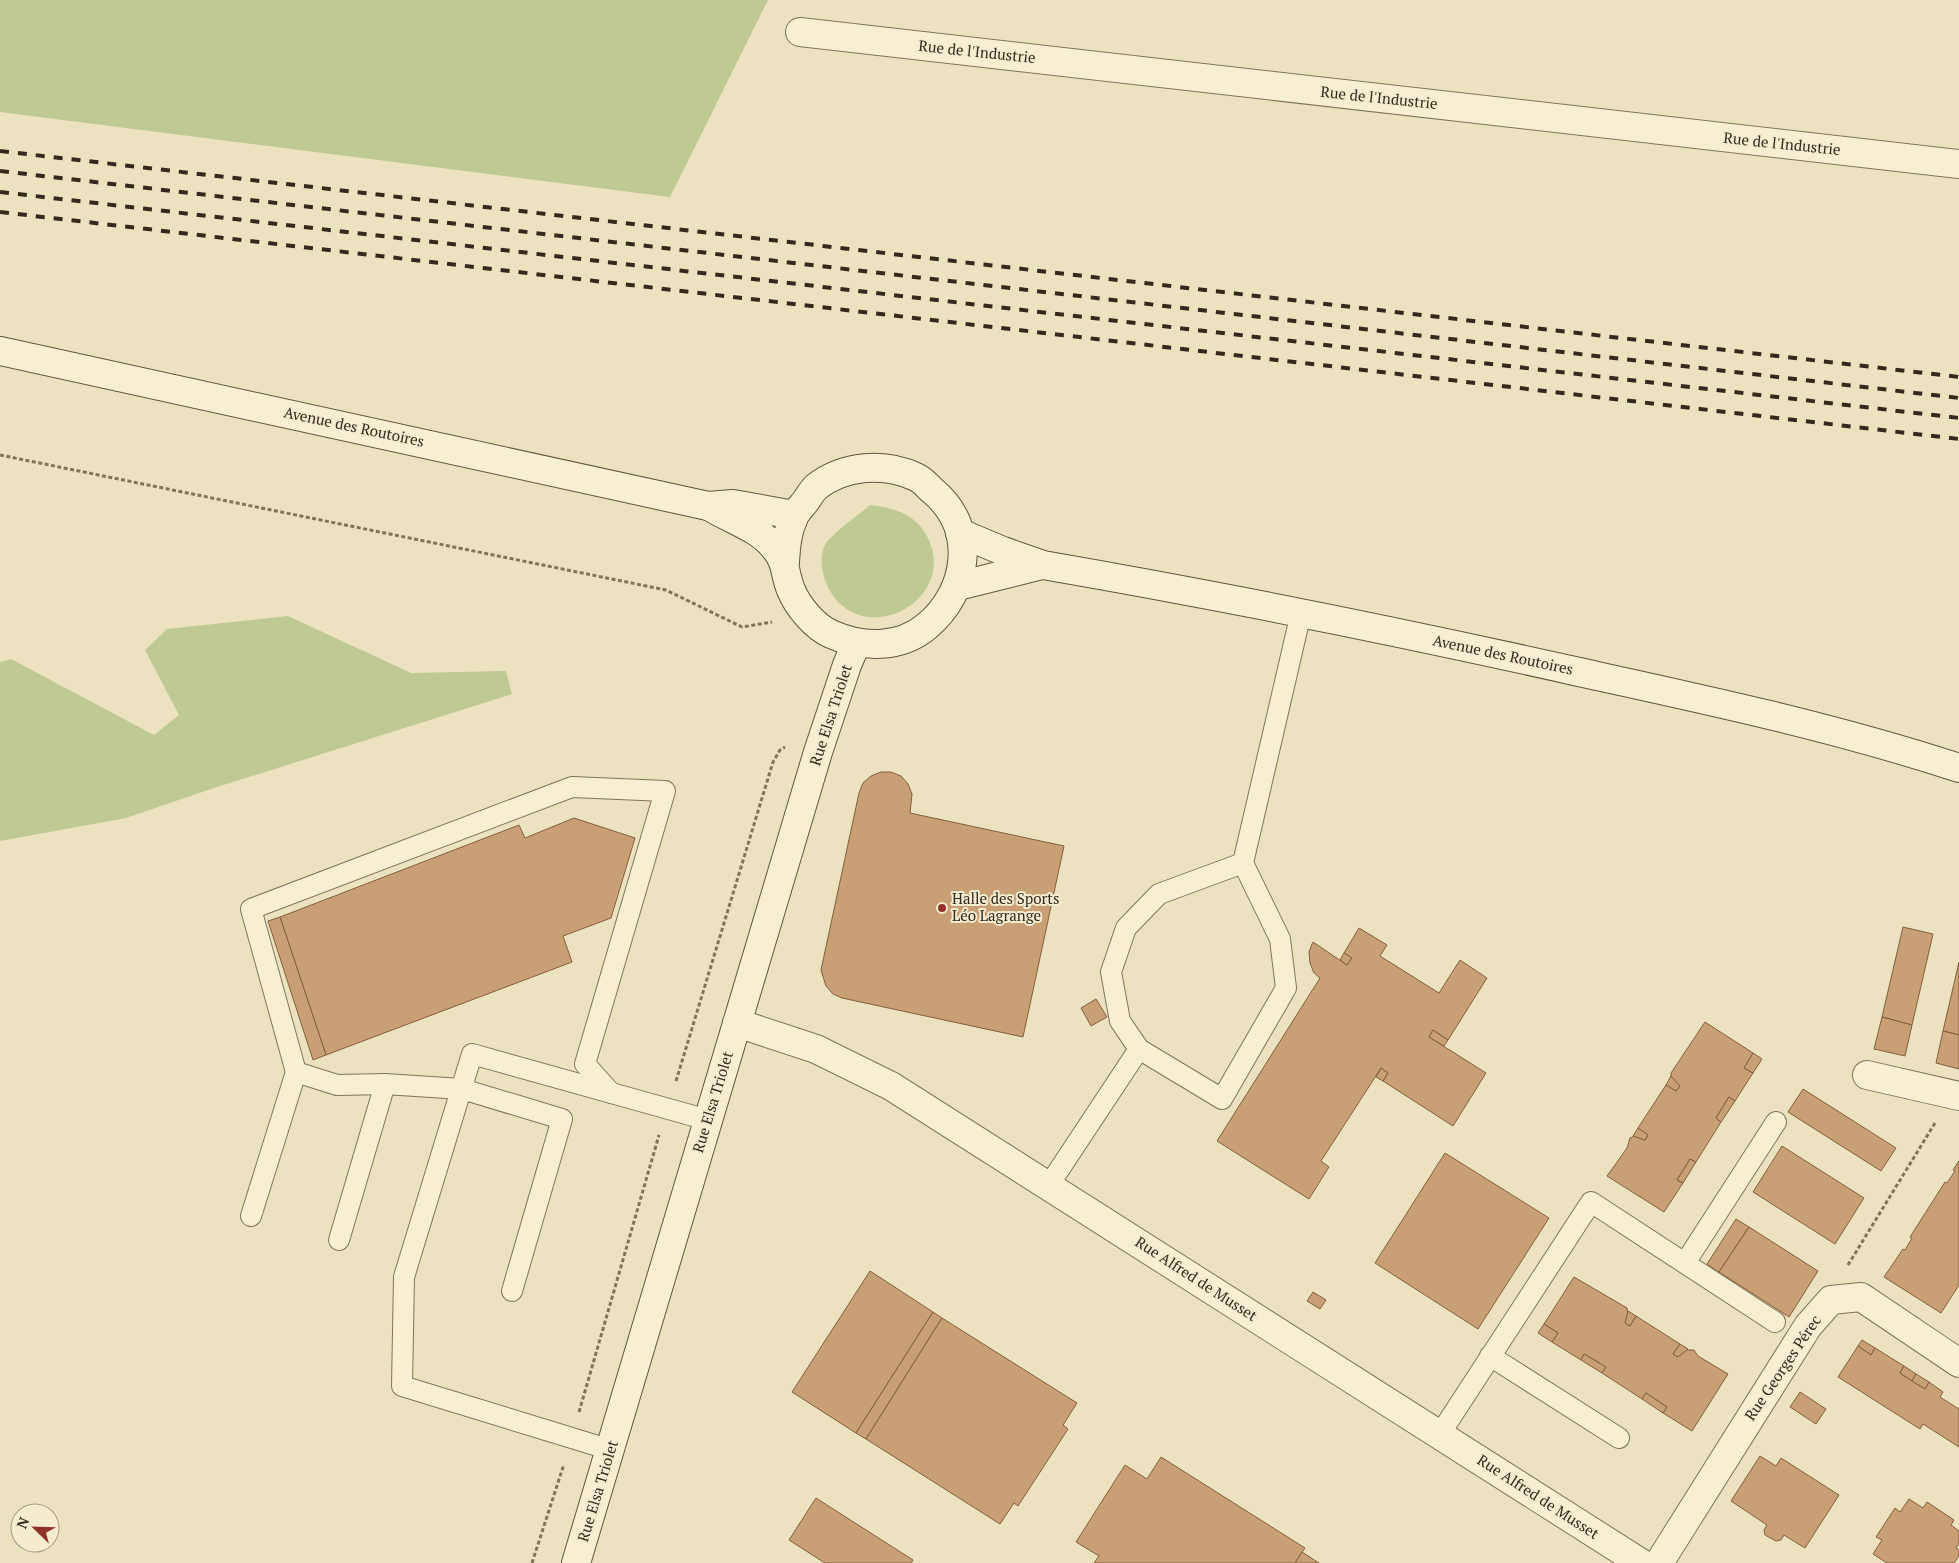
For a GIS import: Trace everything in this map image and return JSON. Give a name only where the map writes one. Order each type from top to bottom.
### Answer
[{"type":"street","name":"Rue de l'Industrie","points":[[800,32],[1959,164]]},
{"type":"street","name":"Avenue des Routoires","points":[[0,351],[708,506],[756,531],[772,544],[785,562]]},
{"type":"street","name":"Avenue des Routoires","points":[[883,467],[917,477],[944,501],[960,532],[963,559],[958,586],[943,613],[918,634],[888,644],[856,644],[829,634],[807,615],[791,590],[785,562],[786,538],[794,516],[816,488],[848,470],[883,467]]},
{"type":"street","name":"Avenue des Routoires","points":[[708,506],[733,504],[794,516]]},
{"type":"street","name":"Avenue des Routoires","points":[[960,532],[1003,552],[1042,565],[1387,629],[1758,710],[1893,746],[1959,768]]},
{"type":"street","name":"Avenue des Routoires","points":[[958,586],[1042,565]]},
{"type":"street","name":"Rue Elsa Triolet","points":[[576,1563],[818,752],[847,665],[856,644]]},
{"type":"street","name":"Rue Alfred de Musset","points":[[737,1023],[816,1049],[891,1086],[1642,1563]]},
{"type":"street","points":[[1867,1075],[1956,1095]]},
{"type":"street","points":[[1834,1300],[1861,1298],[1959,1363]]},
{"type":"street","name":"Rue Georges Pérec","points":[[1659,1563],[1808,1326],[1831,1300],[1834,1300]]},
{"type":"lane","points":[[1243,863],[1159,894],[1126,928],[1111,972],[1120,1021],[1139,1049],[1222,1100],[1286,988],[1280,939],[1243,863],[1301,614]]},
{"type":"lane","points":[[251,1216],[296,1072],[251,909],[572,787],[665,791],[585,1064],[611,1093]]},
{"type":"lane","points":[[1049,1185],[1139,1049]]},
{"type":"lane","points":[[611,1450],[402,1386],[404,1277],[472,1054],[708,1120]]},
{"type":"lane","points":[[296,1072],[337,1085],[385,1084],[462,1089],[562,1119],[512,1291]]},
{"type":"lane","points":[[340,1240],[385,1084]]},
{"type":"lane","points":[[1685,1263],[1776,1122]]},
{"type":"lane","points":[[1440,1434],[1591,1202],[1775,1322]]},
{"type":"lane","points":[[1490,1356],[1619,1438]]},
{"type":"path","points":[[0,455],[666,590],[742,627],[807,615]]},
{"type":"path","points":[[1834,1300],[1840,1279],[1956,1095]]},
{"type":"green space","points":[[0,0],[768,0],[670,197],[0,112]]},
{"type":"green space","points":[[870,505],[898,511],[914,520],[926,534],[930,543],[934,565],[928,585],[916,601],[899,612],[879,617],[859,615],[841,605],[827,585],[822,565],[823,550],[828,541]]},
{"type":"green space","points":[[288,616],[411,673],[506,671],[512,694],[214,788],[126,818],[0,841],[0,662],[11,659],[154,735],[179,715],[145,650],[167,629]]},
{"type":"building","name":"Halle des Sports Léo Lagrange","points":[[881,772],[891,772],[901,776],[908,784],[912,794],[910,813],[1064,846],[1023,1037],[842,998],[833,994],[826,986],[821,970],[859,793],[863,783],[871,776]]},
{"type":"building","points":[[574,818],[635,838],[611,918],[563,936],[572,962],[326,1055],[280,917],[519,825],[525,838]]},
{"type":"building","points":[[280,917],[326,1055],[313,1060],[268,921]]},
{"type":"building","points":[[1903,927],[1933,934],[1912,1025],[1882,1017]]},
{"type":"building","points":[[1359,928],[1387,945],[1380,956],[1439,993],[1460,960],[1487,978],[1448,1040],[1433,1030],[1429,1037],[1486,1073],[1453,1126],[1383,1081],[1388,1073],[1381,1068],[1321,1161],[1329,1167],[1309,1199],[1217,1141],[1320,978],[1314,973],[1310,963],[1309,952],[1313,942],[1347,965],[1352,958],[1344,953]]},
{"type":"building","points":[[1344,953],[1352,958],[1347,965],[1340,960]]},
{"type":"building","points":[[1959,962],[1959,1035],[1943,1031]]},
{"type":"building","points":[[1096,999],[1107,1017],[1091,1026],[1081,1008]]},
{"type":"building","points":[[1882,1017],[1912,1025],[1905,1056],[1874,1049]]},
{"type":"building","points":[[1705,1022],[1753,1053],[1744,1068],[1753,1073],[1735,1101],[1729,1097],[1716,1118],[1721,1122],[1696,1162],[1690,1159],[1677,1180],[1683,1183],[1664,1212],[1607,1176],[1627,1148],[1630,1138],[1635,1136],[1645,1140],[1648,1135],[1638,1128],[1666,1085],[1676,1091],[1680,1086],[1671,1078],[1671,1073]]},
{"type":"building","points":[[1433,1030],[1448,1040],[1444,1046],[1429,1037]]},
{"type":"building","points":[[1943,1031],[1959,1035],[1959,1069],[1936,1063]]},
{"type":"building","points":[[1753,1053],[1762,1059],[1753,1073],[1744,1068]]},
{"type":"building","points":[[1381,1068],[1388,1073],[1383,1081],[1376,1077]]},
{"type":"building","points":[[1671,1076],[1680,1086],[1676,1091],[1666,1085]]},
{"type":"building","points":[[1803,1089],[1896,1148],[1881,1171],[1788,1112]]},
{"type":"building","points":[[1729,1097],[1735,1101],[1721,1122],[1716,1118]]},
{"type":"building","points":[[1638,1128],[1648,1135],[1645,1140],[1633,1136]]},
{"type":"building","points":[[1782,1146],[1864,1198],[1835,1244],[1753,1192]]},
{"type":"building","points":[[1445,1153],[1549,1218],[1478,1329],[1375,1263]]},
{"type":"building","points":[[1690,1159],[1696,1162],[1683,1183],[1677,1180]]},
{"type":"building","points":[[1959,1161],[1959,1285],[1941,1313],[1884,1277],[1903,1249],[1905,1250],[1912,1238],[1910,1237],[1945,1182],[1947,1183],[1955,1171],[1953,1170]]},
{"type":"building","points":[[1736,1219],[1749,1227],[1719,1272],[1707,1264]]},
{"type":"building","points":[[1749,1227],[1818,1271],[1789,1317],[1719,1272]]},
{"type":"building","points":[[870,1271],[933,1312],[856,1433],[792,1392]]},
{"type":"building","points":[[1574,1277],[1627,1308],[1628,1315],[1625,1323],[1630,1326],[1636,1316],[1680,1344],[1673,1354],[1678,1357],[1685,1350],[1694,1350],[1698,1356],[1728,1374],[1692,1431],[1663,1413],[1667,1407],[1646,1393],[1642,1399],[1602,1373],[1606,1367],[1584,1354],[1581,1360],[1552,1342],[1558,1333],[1544,1324]]},
{"type":"building","points":[[1313,1292],[1326,1300],[1320,1309],[1307,1301]]},
{"type":"building","points":[[1628,1311],[1636,1316],[1630,1326],[1625,1323]]},
{"type":"building","points":[[933,1312],[942,1318],[866,1439],[856,1433]]},
{"type":"building","points":[[942,1318],[1077,1403],[1063,1425],[1068,1429],[1018,1506],[1014,1503],[1000,1524],[866,1439]]},
{"type":"building","points":[[1544,1324],[1558,1333],[1552,1342],[1538,1333]]},
{"type":"building","points":[[1862,1340],[1875,1348],[1871,1355],[1858,1346]]},
{"type":"building","points":[[1680,1344],[1688,1349],[1678,1357],[1673,1354]]},
{"type":"building","points":[[1858,1346],[1871,1355],[1875,1348],[1904,1366],[1900,1373],[1925,1389],[1929,1382],[1943,1392],[1940,1397],[1959,1409],[1959,1447],[1923,1424],[1920,1429],[1838,1377]]},
{"type":"building","points":[[1584,1354],[1606,1367],[1602,1373],[1581,1360]]},
{"type":"building","points":[[1904,1366],[1916,1374],[1912,1381],[1900,1373]]},
{"type":"building","points":[[1916,1374],[1929,1382],[1925,1389],[1912,1381]]},
{"type":"building","points":[[1800,1392],[1826,1409],[1816,1424],[1790,1407]]},
{"type":"building","points":[[1646,1393],[1667,1407],[1663,1413],[1642,1399]]},
{"type":"building","points":[[1760,1456],[1776,1466],[1781,1458],[1839,1495],[1805,1548],[1784,1535],[1781,1540],[1776,1541],[1765,1535],[1764,1530],[1767,1525],[1731,1501]]},
{"type":"building","points":[[1161,1457],[1305,1548],[1295,1563],[1094,1563],[1099,1556],[1076,1542],[1125,1465],[1147,1479]]},
{"type":"building","points":[[816,1498],[913,1560],[911,1563],[825,1563],[789,1540]]},
{"type":"building","points":[[1909,1499],[1923,1508],[1927,1502],[1954,1520],[1951,1525],[1959,1531],[1959,1543],[1956,1548],[1959,1550],[1959,1556],[1954,1563],[1887,1563],[1873,1554],[1882,1540],[1876,1537],[1895,1508],[1900,1512]]},
{"type":"building","points":[[1302,1552],[1319,1563],[1295,1563]]},
{"type":"railway","points":[[0,151],[1959,377]]},
{"type":"railway","points":[[0,171],[1959,398]]},
{"type":"railway","points":[[0,192],[1959,418]]},
{"type":"railway","points":[[0,212],[1959,439]]},
{"type":"place","name":"Halle des Sports Léo Lagrange","points":[[942,908]]}]
